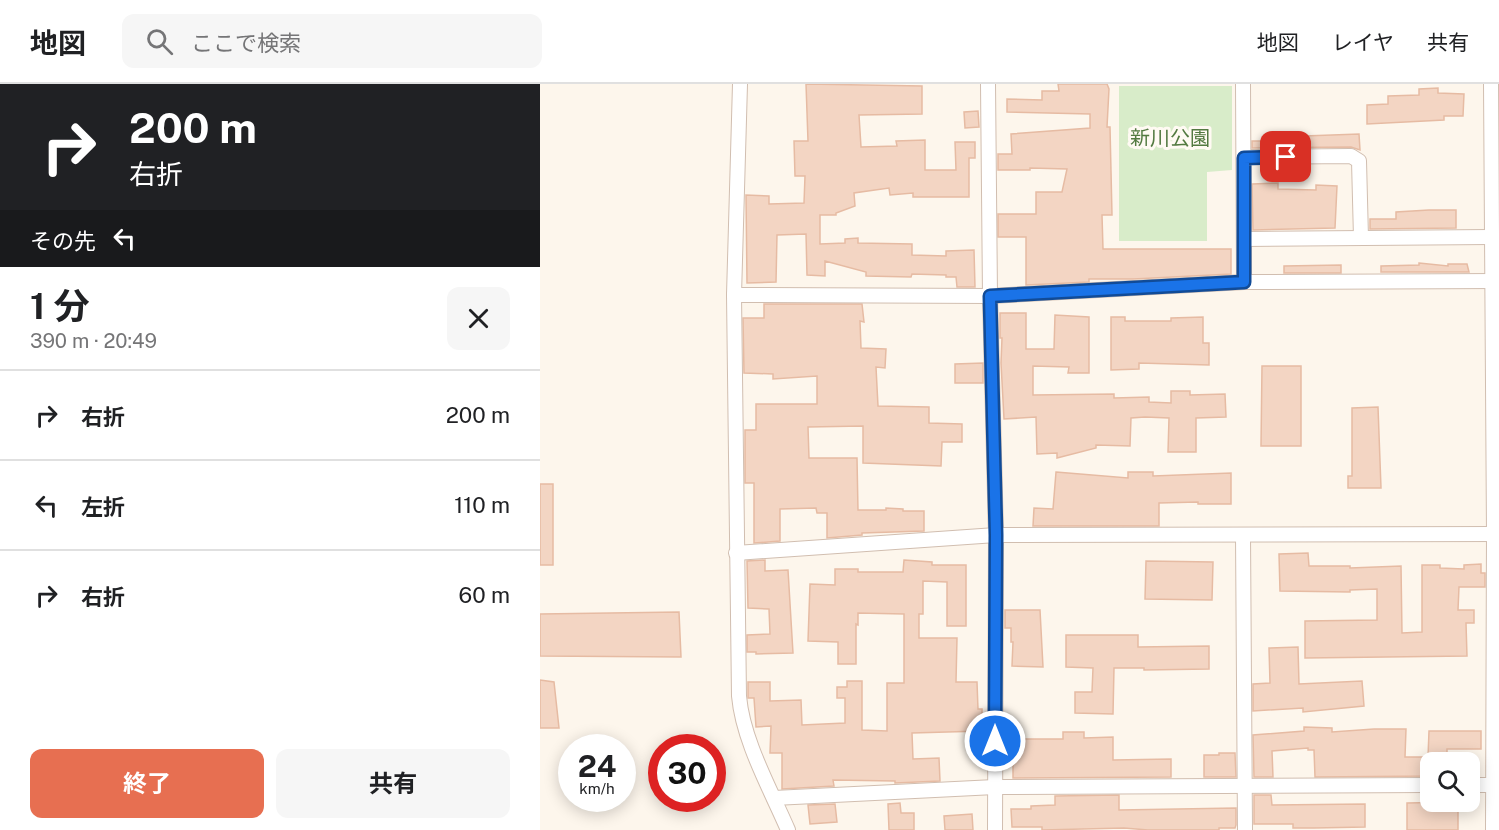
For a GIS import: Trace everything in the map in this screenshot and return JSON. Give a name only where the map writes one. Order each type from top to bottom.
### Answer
[{"type":"street","points":[[740,84],[734,294],[736,553],[741,712],[746,732],[788,830]]},
{"type":"street","points":[[988,84],[996,535],[995,830]]},
{"type":"street","points":[[1243,84],[1244,282]]},
{"type":"street","points":[[1491,84],[1491,237],[1495,281],[1497,534],[1496,784],[1493,830]]},
{"type":"street","points":[[1244,158],[1351,156],[1359,161],[1361,238]]},
{"type":"street","points":[[1244,239],[1491,237]]},
{"type":"street","points":[[734,294],[990,296],[1244,282],[1495,281]]},
{"type":"street","points":[[736,553],[996,535],[1497,534]]},
{"type":"street","points":[[1243,535],[1245,830]]},
{"type":"street","points":[[1480,785],[1496,784]]},
{"type":"street","points":[[774,798],[995,787],[1245,788],[1420,785]]},
{"type":"green space","name":"新川公園","points":[[1119,86],[1232,86],[1232,170],[1207,172],[1207,241],[1119,241]]},
{"type":"building","points":[[806,84],[922,86],[922,114],[859,115],[861,147],[897,146],[896,141],[925,140],[925,170],[956,170],[955,142],[975,142],[975,158],[969,158],[969,197],[913,197],[913,193],[890,195],[889,188],[854,193],[855,206],[836,213],[836,215],[820,215],[820,244],[845,243],[845,239],[858,238],[858,243],[912,244],[912,255],[946,256],[946,251],[974,250],[975,287],[957,287],[956,277],[946,277],[946,275],[866,276],[866,272],[825,261],[825,276],[807,275],[806,234],[777,235],[776,282],[747,283],[746,195],[769,196],[769,204],[804,203],[805,176],[795,176],[794,141],[808,141]]},
{"type":"building","points":[[1058,84],[1107,84],[1109,89],[1107,127],[1110,127],[1112,215],[1102,215],[1103,249],[1231,249],[1231,274],[1089,279],[1089,282],[1026,285],[1026,237],[998,237],[998,214],[1036,214],[1036,192],[1062,192],[1067,169],[998,170],[998,154],[1012,154],[1011,134],[1090,128],[1090,114],[1007,112],[1007,99],[1042,100],[1042,91],[1059,91]]},
{"type":"building","points":[[1438,88],[1438,93],[1464,94],[1463,116],[1444,116],[1444,120],[1367,124],[1367,105],[1388,104],[1388,96],[1419,95],[1419,89]]},
{"type":"building","points":[[978,111],[979,127],[965,128],[964,112]]},
{"type":"building","points":[[1359,134],[1360,150],[1351,147],[1252,148],[1252,141]]},
{"type":"building","points":[[1278,183],[1278,189],[1316,190],[1316,185],[1337,186],[1335,228],[1253,230],[1252,184]]},
{"type":"building","points":[[1456,210],[1456,228],[1370,229],[1370,219],[1396,219],[1396,212]]},
{"type":"building","points":[[1419,263],[1448,266],[1448,264],[1467,264],[1469,272],[1381,272],[1381,266],[1419,265]]},
{"type":"building","points":[[1341,265],[1341,273],[1284,273],[1284,266]]},
{"type":"building","points":[[764,304],[862,304],[864,322],[860,321],[861,348],[886,349],[885,368],[876,367],[878,406],[929,407],[929,423],[962,424],[962,442],[942,442],[941,466],[863,463],[863,426],[808,427],[809,458],[857,458],[858,510],[886,510],[886,508],[924,511],[924,531],[862,533],[862,535],[827,538],[827,513],[817,513],[816,508],[780,509],[780,541],[754,543],[754,483],[745,483],[745,430],[756,430],[756,404],[817,404],[817,376],[773,379],[773,374],[744,373],[743,318],[764,318]]},
{"type":"building","points":[[1000,313],[1026,313],[1026,349],[1054,349],[1055,315],[1089,317],[1089,373],[1068,373],[1069,367],[1033,366],[1033,395],[1114,394],[1114,398],[1149,397],[1149,402],[1171,403],[1171,391],[1190,391],[1190,395],[1225,394],[1226,417],[1196,418],[1196,452],[1168,452],[1169,418],[1145,417],[1131,418],[1130,446],[1096,445],[1096,448],[1057,458],[1057,453],[1037,454],[1036,417],[1004,419]]},
{"type":"building","points":[[1111,317],[1125,317],[1125,321],[1171,321],[1171,318],[1203,317],[1203,343],[1209,343],[1209,365],[1139,363],[1139,369],[1111,370]]},
{"type":"building","points":[[983,363],[983,383],[955,383],[955,364]]},
{"type":"building","points":[[1262,366],[1301,366],[1301,446],[1261,446]]},
{"type":"building","points":[[1378,407],[1381,488],[1348,488],[1348,476],[1352,476],[1352,408]]},
{"type":"building","points":[[1056,472],[1128,478],[1128,472],[1153,472],[1153,476],[1231,473],[1231,504],[1159,503],[1159,526],[1033,526],[1034,508],[1053,509]]},
{"type":"building","points":[[540,484],[553,484],[553,565],[540,565]]},
{"type":"building","points":[[1308,553],[1309,566],[1350,566],[1350,568],[1401,566],[1402,633],[1422,632],[1422,565],[1464,569],[1464,565],[1481,564],[1481,573],[1485,573],[1485,587],[1459,587],[1458,610],[1474,610],[1474,623],[1466,623],[1467,656],[1305,658],[1305,621],[1377,620],[1377,589],[1350,590],[1350,592],[1280,591],[1279,554]]},
{"type":"building","points":[[765,560],[765,571],[788,570],[793,653],[756,654],[756,652],[747,652],[747,635],[770,634],[769,609],[748,608],[747,561]]},
{"type":"building","points":[[904,560],[932,562],[932,565],[966,565],[966,626],[947,626],[947,582],[923,581],[923,614],[919,614],[919,638],[957,638],[956,682],[977,682],[978,709],[982,709],[982,731],[912,733],[913,759],[939,758],[940,781],[895,783],[895,781],[833,780],[834,786],[782,789],[782,753],[770,753],[771,726],[756,727],[754,698],[748,698],[748,682],[770,682],[770,701],[801,700],[802,725],[845,723],[845,698],[837,698],[837,687],[847,687],[847,681],[862,681],[862,730],[887,731],[887,683],[904,683],[904,614],[858,613],[856,664],[838,664],[838,642],[808,641],[810,584],[835,585],[835,569],[858,569],[858,572],[903,572]]},
{"type":"building","points":[[1146,561],[1213,562],[1212,600],[1145,599]]},
{"type":"building","points":[[1005,610],[1040,610],[1043,667],[1012,666],[1013,642],[1011,642],[1011,628],[1005,628]]},
{"type":"building","points":[[679,612],[681,657],[540,656],[540,614]]},
{"type":"building","points":[[1066,635],[1138,635],[1138,647],[1209,646],[1209,669],[1114,668],[1113,714],[1075,713],[1075,692],[1092,692],[1093,668],[1066,667]]},
{"type":"building","points":[[1298,647],[1299,684],[1362,681],[1364,706],[1303,712],[1303,708],[1253,711],[1253,684],[1270,683],[1269,648]]},
{"type":"building","points":[[540,680],[554,682],[559,728],[540,728]]},
{"type":"building","points":[[1304,727],[1332,728],[1332,732],[1406,729],[1405,757],[1420,757],[1420,776],[1315,777],[1314,750],[1308,750],[1308,748],[1272,751],[1273,777],[1254,777],[1253,735],[1304,731]]},
{"type":"building","points":[[1429,731],[1481,731],[1481,749],[1447,749],[1447,752],[1428,752]]},
{"type":"building","points":[[1063,732],[1084,732],[1084,738],[1113,737],[1113,760],[1171,759],[1171,777],[1013,778],[1013,755],[1004,755],[1004,737],[1063,739]]},
{"type":"building","points":[[1219,753],[1235,753],[1236,777],[1204,777],[1204,755],[1219,755]]},
{"type":"building","points":[[1119,795],[1119,810],[1236,808],[1236,825],[1235,828],[1219,828],[1219,830],[1124,828],[1042,830],[1042,827],[1012,827],[1011,809],[1031,809],[1031,806],[1055,805],[1055,796]]},
{"type":"building","points":[[1254,795],[1271,795],[1272,805],[1365,804],[1365,827],[1293,828],[1293,824],[1254,824]]},
{"type":"building","points":[[900,803],[901,813],[914,813],[914,830],[889,830],[888,804]]},
{"type":"building","points":[[1407,803],[1420,803],[1420,812],[1458,812],[1458,830],[1407,830]]},
{"type":"building","points":[[835,804],[837,822],[810,824],[808,805]]},
{"type":"building","points":[[972,814],[973,830],[945,830],[944,816]]},
{"type":"route","points":[[995,741],[996,535],[990,296],[1244,282],[1244,158],[1286,157]]}]
